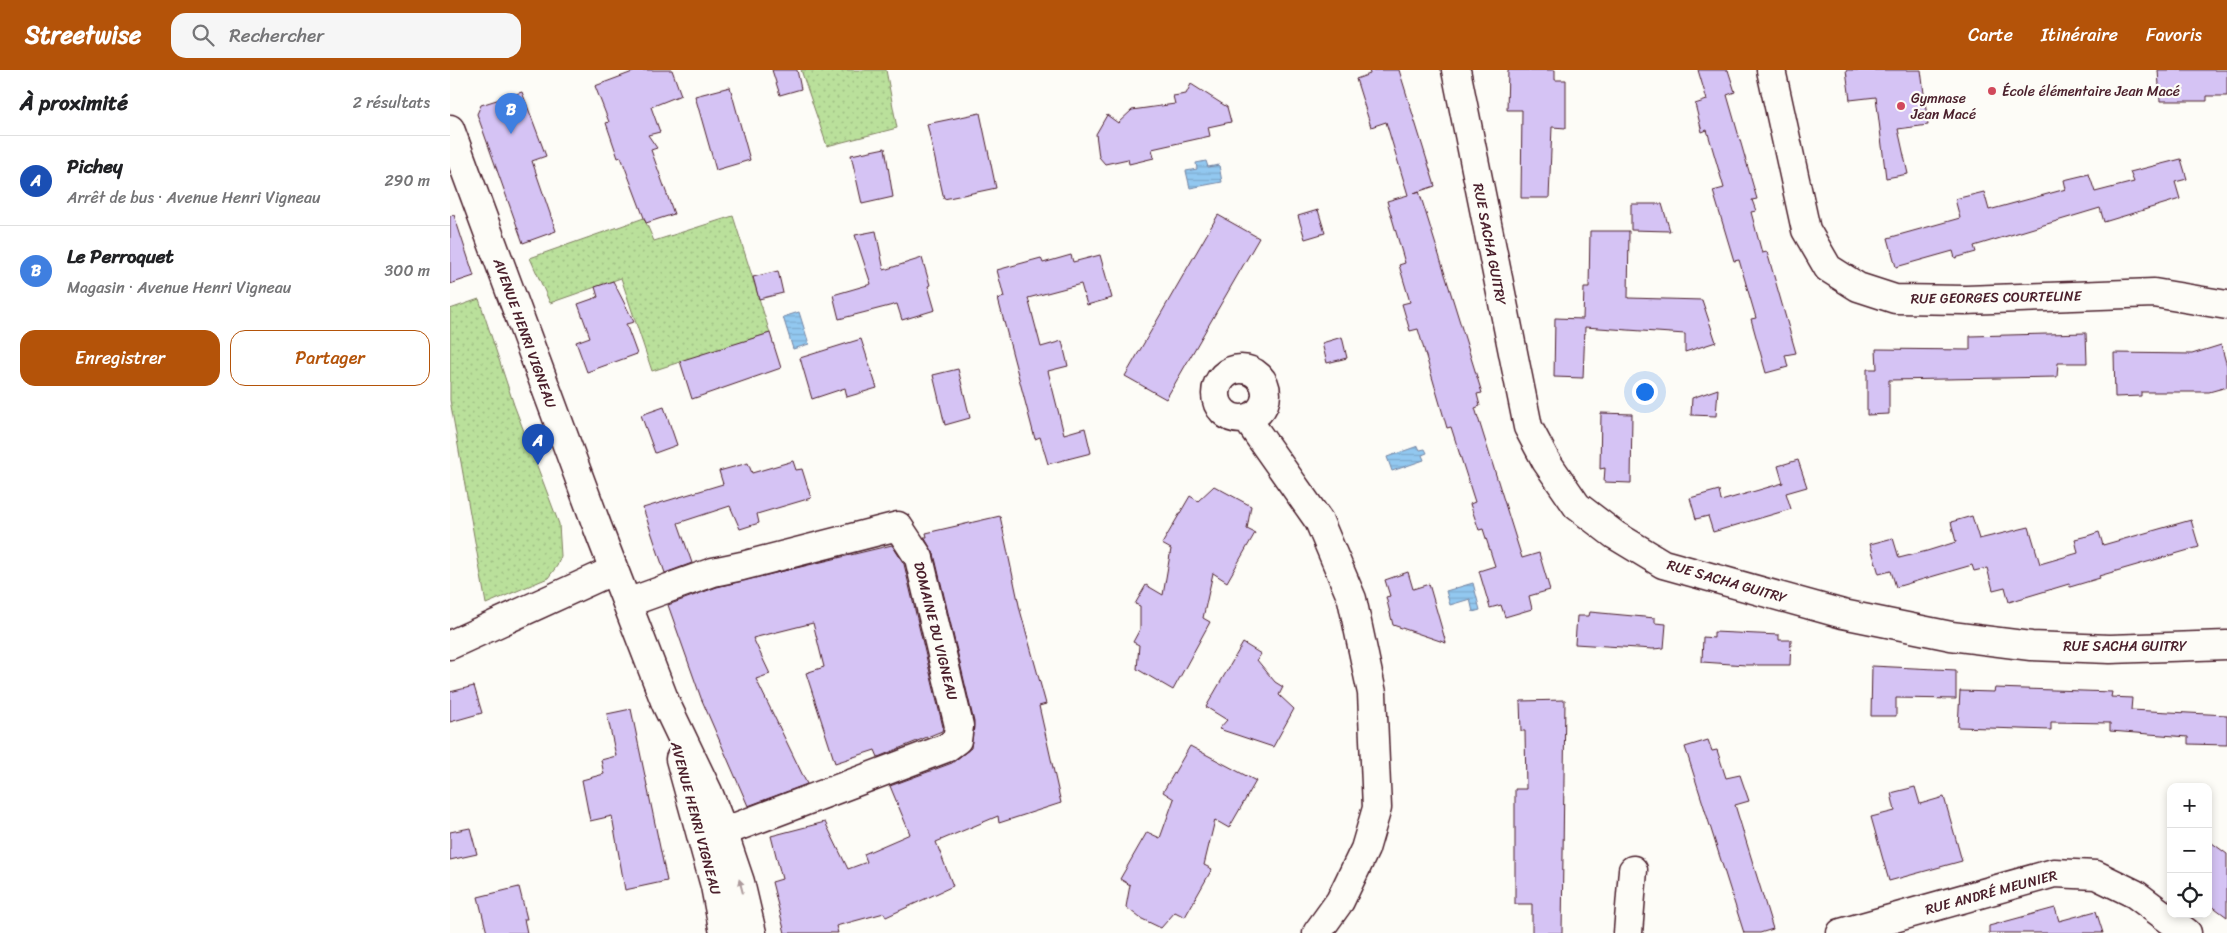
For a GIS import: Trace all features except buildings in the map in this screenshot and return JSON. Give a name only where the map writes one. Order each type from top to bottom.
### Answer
[{"type":"street","name":"RUE SACHA GUITRY","points":[[1456,70],[1528,427],[1546,461],[1577,506],[1615,534],[1663,564],[1843,614],[1951,636],[2031,646],[2110,649],[2227,645]]},
{"type":"street","name":"RUE GEORGES COURTELINE","points":[[1771,70],[1806,230],[1828,268],[1858,287],[1895,299],[1966,300],[2154,293],[2227,305]]},
{"type":"street","name":"AVENUE HENRI VIGNEAU","points":[[450,129],[614,570],[666,704],[690,799],[714,826],[740,882],[752,933]]},
{"type":"street","points":[[1247,419],[1319,521],[1352,600],[1372,693],[1377,808],[1365,849],[1340,901],[1317,933]]},
{"type":"street","name":"DOMAINE DU VIGNEAU","points":[[627,603],[713,572],[898,526],[919,558],[959,726],[957,740],[946,748],[714,826]]},
{"type":"street","points":[[450,645],[614,570]]},
{"type":"street","name":"AVENUE HENRI VIGNEAU","points":[[714,826],[715,886],[724,933]]},
{"type":"street","points":[[1628,933],[1633,870]]},
{"type":"street","name":"RUE ANDRÉ MEUNIER","points":[[1841,933],[2054,873],[2096,875],[2135,894],[2187,933]]},
{"type":"green space","points":[[801,70],[886,70],[897,128],[827,146]]},
{"type":"green space","points":[[733,216],[770,333],[652,371],[621,278],[550,303],[530,258],[644,218],[654,241]]},
{"type":"green space","points":[[479,299],[514,405],[559,524],[561,556],[557,566],[548,578],[486,604],[450,400],[450,309]]},
{"type":"water","points":[[1206,161],[1208,167],[1219,165],[1222,182],[1190,188],[1186,171],[1197,169],[1196,163]]},
{"type":"water","points":[[799,312],[809,344],[793,349],[783,317]]},
{"type":"water","points":[[1418,446],[1420,450],[1425,449],[1427,453],[1422,455],[1424,460],[1392,471],[1387,457]]},
{"type":"water","points":[[1473,583],[1480,610],[1473,612],[1470,599],[1450,605],[1446,591]]},
{"type":"place","name":"École élémentaire Jean Macé","points":[[1992,91]]},
{"type":"place","name":"Gymnase Jean Macé","points":[[1901,106]]},
{"type":"place","name":"Le Perroquet","points":[[511,134]]},
{"type":"place","name":"Pichey","points":[[538,465]]}]
